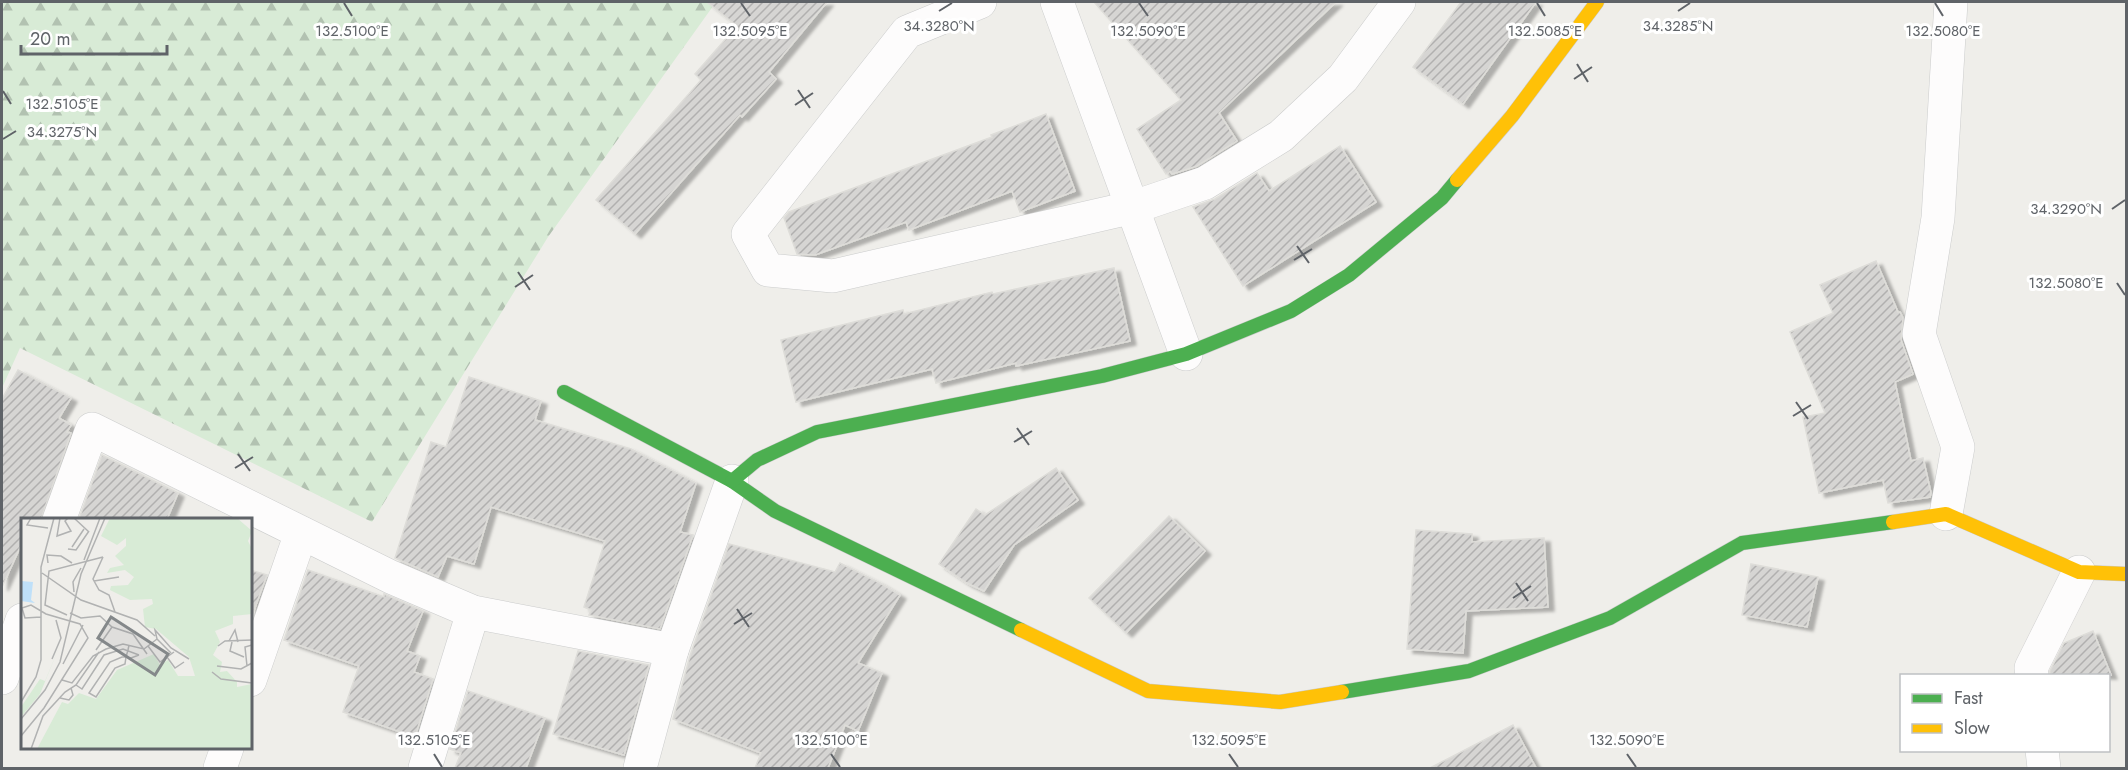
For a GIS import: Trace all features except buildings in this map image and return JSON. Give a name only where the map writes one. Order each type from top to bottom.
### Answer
[{"type":"street","points":[[980,2],[907,32],[748,234],[768,270],[833,276],[1134,207],[1205,183],[1281,136],[1343,78],[1399,2]]},
{"type":"street","points":[[1057,2],[1186,354]]},
{"type":"street","points":[[640,768],[672,650],[732,481],[757,459],[817,432],[1102,376],[1186,354],[1291,311],[1349,274],[1442,198],[1512,116],[1598,2]]},
{"type":"street","points":[[1946,514],[1958,447],[1919,334],[1938,218],[1951,2]]},
{"type":"street","points":[[564,392],[732,481],[775,511],[1148,691],[1280,702],[1469,671],[1610,618],[1742,543],[1946,514],[2079,572],[2127,574]]},
{"type":"street","points":[[59,518],[92,429],[391,577],[473,612],[672,650]]},
{"type":"street","points":[[252,674],[301,533]]},
{"type":"street","points":[[2032,674],[2031,668],[2079,572]]},
{"type":"street","points":[[424,768],[473,612]]},
{"type":"street","points":[[2,678],[21,623]]},
{"type":"street","points":[[220,768],[226,749]]},
{"type":"street","points":[[2042,752],[2044,768]]},
{"type":"green space","points":[[2,2],[716,2],[548,237],[372,522],[20,348],[2,388]]},
{"type":"traffic: fast","points":[[732,481],[757,460],[817,432],[1102,376],[1186,354],[1291,311],[1349,275],[1442,198],[1457,180]]},
{"type":"traffic: fast","points":[[564,392],[732,481],[775,511],[1021,630]]},
{"type":"traffic: fast","points":[[1342,692],[1469,671],[1610,618],[1742,543],[1893,522]]},
{"type":"traffic: slow","points":[[1457,180],[1512,116],[1597,2]]},
{"type":"traffic: slow","points":[[1893,522],[1946,514],[2079,572],[2126,574]]},
{"type":"traffic: slow","points":[[1021,630],[1148,691],[1280,702],[1342,692]]}]
